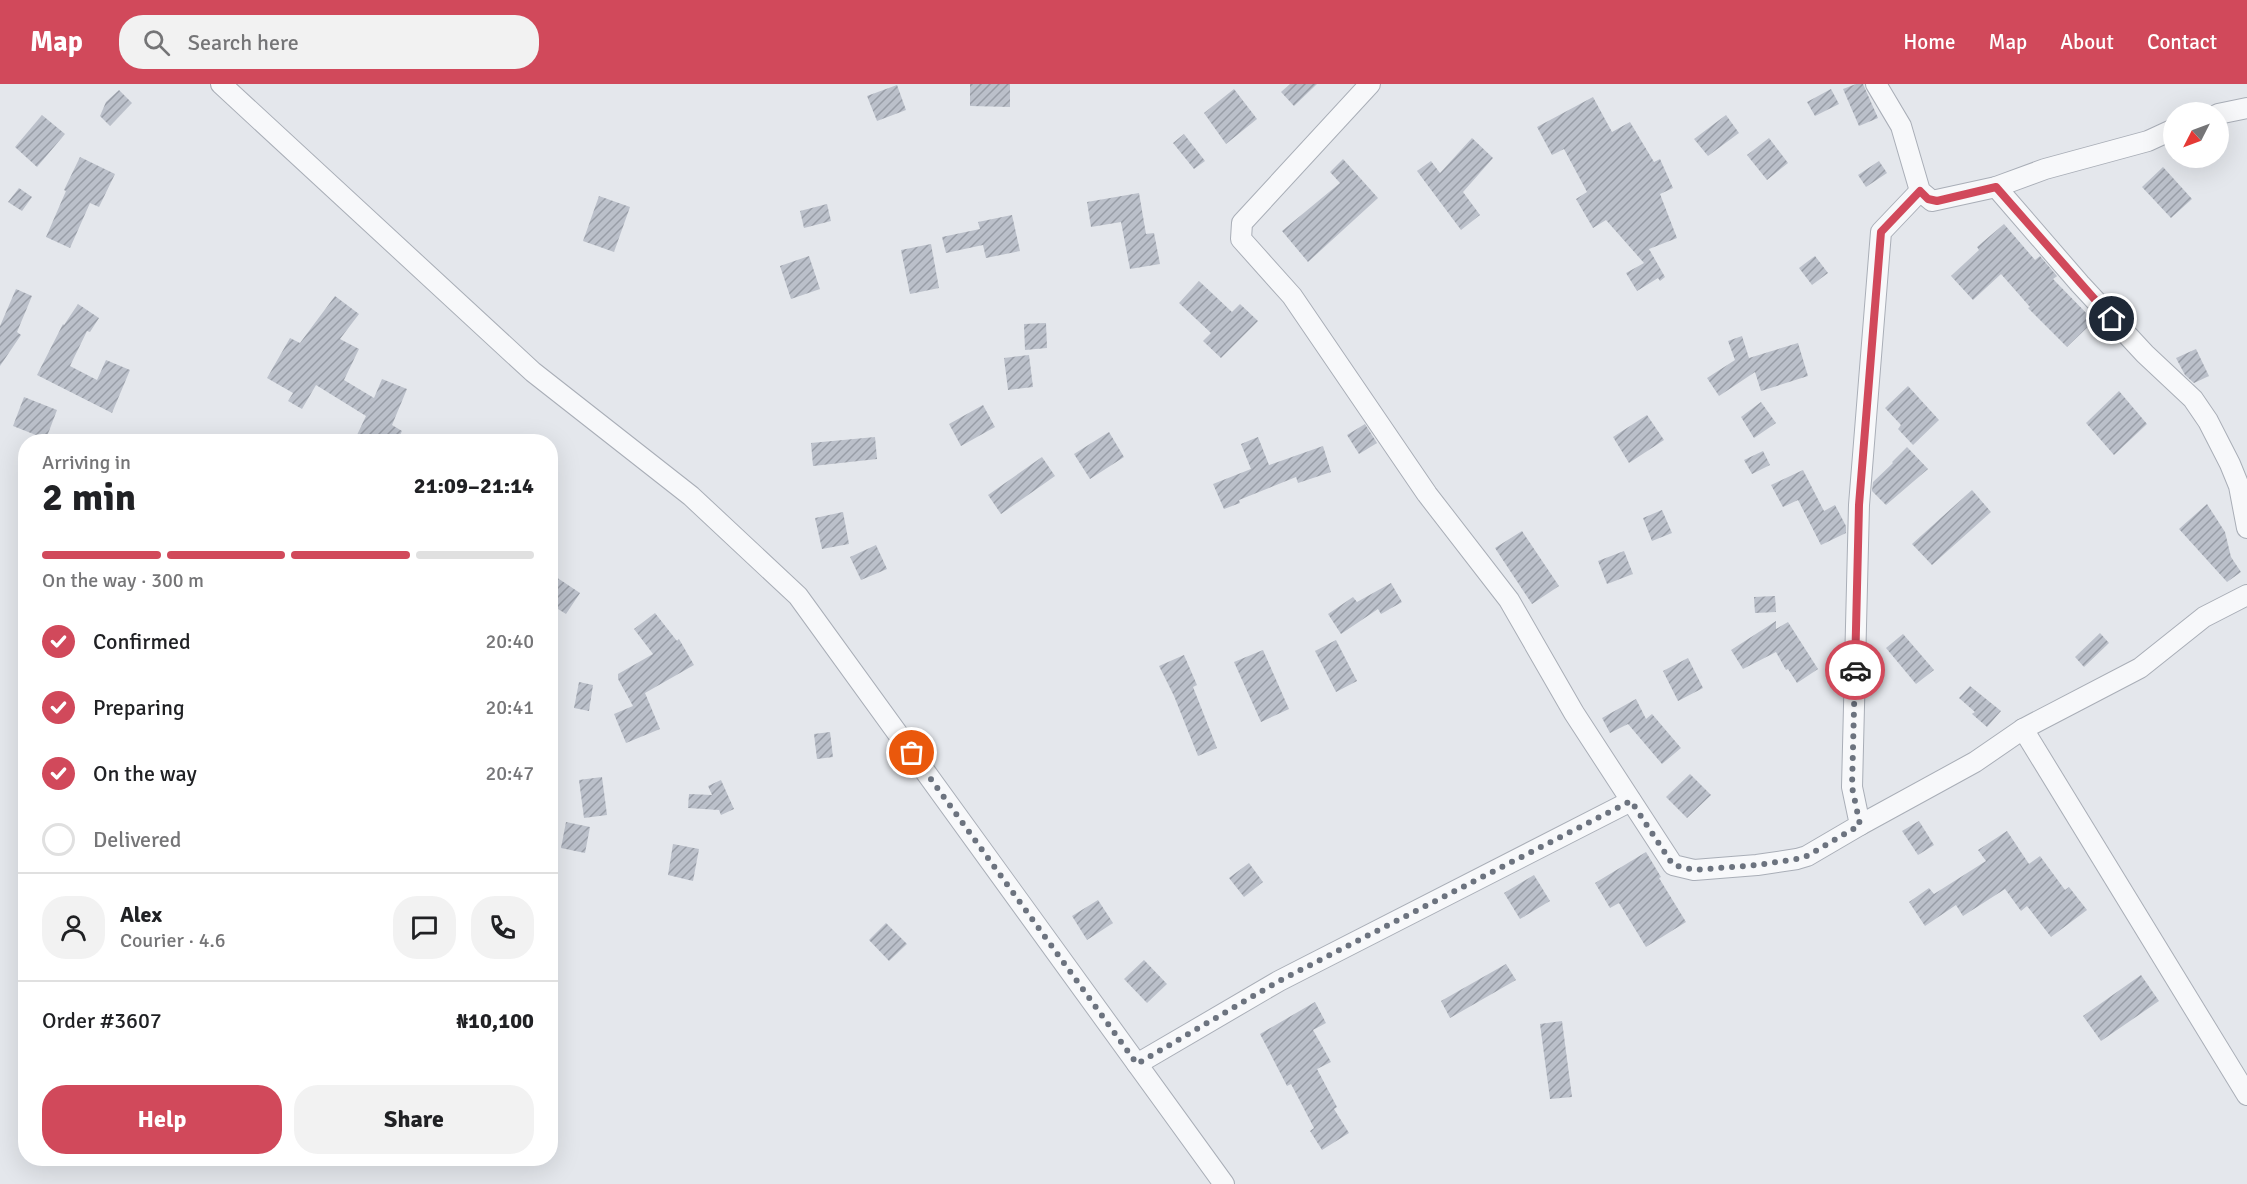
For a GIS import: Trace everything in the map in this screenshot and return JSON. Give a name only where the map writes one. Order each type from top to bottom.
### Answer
[{"type":"street","points":[[221,84],[533,372],[691,496],[798,596],[1224,1184]]},
{"type":"street","points":[[1370,84],[1242,224],[1241,239],[1292,296],[1427,494],[1509,600],[1574,713],[1673,865],[1694,870],[1757,865],[1807,856],[1975,762],[2023,729],[2139,668],[2204,617],[2247,595]]},
{"type":"street","points":[[1876,84],[1901,126],[1920,191],[1928,199],[1937,201],[1996,187],[2045,169],[2148,141],[2163,134]]},
{"type":"street","points":[[2229,112],[2247,108]]},
{"type":"street","points":[[1996,187],[2080,284],[2145,354],[2193,399],[2208,421],[2240,486],[2247,528]]},
{"type":"street","points":[[1860,825],[1852,787],[1859,505],[1881,232],[1920,191]]},
{"type":"street","points":[[2023,729],[2247,1095]]},
{"type":"street","points":[[1137,1064],[1279,981],[1631,801]]},
{"type":"building","points":[[970,84],[1010,84],[1010,107],[970,106]]},
{"type":"building","points":[[1290,84],[1317,84],[1294,106],[1281,92]]},
{"type":"building","points":[[1863,84],[1878,118],[1859,126],[1843,89]]},
{"type":"building","points":[[897,85],[906,110],[877,121],[867,96]]},
{"type":"building","points":[[1234,89],[1257,119],[1226,144],[1204,113]]},
{"type":"building","points":[[1831,89],[1839,104],[1815,116],[1807,102]]},
{"type":"building","points":[[119,90],[132,103],[110,126],[100,116],[106,102]]},
{"type":"building","points":[[1593,97],[1612,132],[1630,122],[1654,162],[1660,159],[1673,188],[1660,194],[1677,238],[1649,249],[1665,277],[1660,281],[1658,278],[1637,291],[1626,273],[1644,263],[1606,220],[1593,228],[1576,199],[1587,192],[1564,149],[1552,155],[1537,127]]},
{"type":"building","points":[[42,115],[65,134],[37,167],[15,147]]},
{"type":"building","points":[[1726,115],[1739,133],[1708,156],[1694,139]]},
{"type":"building","points":[[1184,134],[1205,161],[1194,169],[1173,143]]},
{"type":"building","points":[[1472,138],[1493,158],[1463,192],[1480,215],[1461,230],[1417,171],[1431,161],[1440,173]]},
{"type":"building","points":[[1769,138],[1788,163],[1767,180],[1747,155]]},
{"type":"building","points":[[80,157],[115,174],[99,207],[90,203],[70,248],[46,237],[66,191],[64,190]]},
{"type":"building","points":[[1343,159],[1378,198],[1308,262],[1282,231],[1340,183],[1330,172]]},
{"type":"building","points":[[1879,161],[1887,173],[1866,187],[1858,175]]},
{"type":"building","points":[[2163,167],[2192,199],[2171,218],[2142,187]]},
{"type":"building","points":[[19,188],[32,197],[22,211],[8,202]]},
{"type":"building","points":[[1139,193],[1146,234],[1154,233],[1160,264],[1130,269],[1121,222],[1091,227],[1087,202]]},
{"type":"building","points":[[599,196],[630,207],[614,252],[583,241]]},
{"type":"building","points":[[827,204],[831,221],[804,228],[800,211]]},
{"type":"building","points":[[1012,215],[1020,251],[986,258],[983,245],[946,253],[942,237],[980,229],[978,222]]},
{"type":"building","points":[[2004,224],[2035,260],[2040,256],[2057,276],[2053,279],[2094,321],[2067,347],[2028,308],[2030,307],[2001,274],[1973,300],[1951,276],[1979,250],[1977,247]]},
{"type":"building","points":[[931,244],[939,288],[910,294],[901,250]]},
{"type":"building","points":[[809,256],[820,289],[791,299],[780,266]]},
{"type":"building","points":[[1815,256],[1828,273],[1812,285],[1799,268]]},
{"type":"building","points":[[1199,281],[1232,312],[1240,304],[1258,321],[1221,358],[1203,341],[1211,333],[1179,303]]},
{"type":"building","points":[[16,289],[32,296],[17,332],[21,335],[0,366],[0,326]]},
{"type":"building","points":[[335,296],[359,314],[340,339],[359,349],[344,380],[374,398],[382,379],[407,389],[392,425],[402,431],[400,434],[357,434],[366,416],[316,385],[302,409],[288,401],[293,393],[267,378],[290,338],[300,343]]},
{"type":"building","points":[[78,304],[99,318],[90,332],[87,331],[70,366],[97,380],[106,360],[130,370],[112,413],[37,375],[63,324]]},
{"type":"building","points":[[1046,323],[1047,348],[1025,350],[1024,324]]},
{"type":"building","points":[[1742,336],[1749,358],[1798,343],[1808,376],[1761,391],[1755,372],[1719,396],[1707,378],[1735,360],[1728,341]]},
{"type":"building","points":[[2196,349],[2209,376],[2194,383],[2185,375],[2176,358]]},
{"type":"building","points":[[1029,355],[1033,387],[1008,390],[1004,358]]},
{"type":"building","points":[[1908,386],[1939,420],[1913,445],[1898,429],[1901,425],[1885,408]]},
{"type":"building","points":[[2119,391],[2147,424],[2114,455],[2086,423]]},
{"type":"building","points":[[24,397],[57,410],[48,434],[33,434],[13,426]]},
{"type":"building","points":[[1761,402],[1776,423],[1754,438],[1741,417]]},
{"type":"building","points":[[983,405],[995,427],[961,446],[949,424]]},
{"type":"building","points":[[1647,415],[1664,440],[1629,463],[1613,437]]},
{"type":"building","points":[[1365,424],[1377,443],[1359,454],[1347,435]]},
{"type":"building","points":[[1109,432],[1124,457],[1090,479],[1074,454]]},
{"type":"building","points":[[875,437],[877,459],[813,466],[811,443]]},
{"type":"building","points":[[1258,437],[1269,465],[1323,446],[1331,472],[1298,483],[1296,477],[1239,500],[1240,503],[1224,509],[1213,484],[1251,469],[1241,444]]},
{"type":"building","points":[[1907,447],[1928,469],[1886,505],[1872,491],[1873,482]]},
{"type":"building","points":[[1763,451],[1770,465],[1752,474],[1744,460]]},
{"type":"building","points":[[1042,457],[1055,476],[1001,514],[988,495]]},
{"type":"building","points":[[1803,470],[1824,511],[1835,505],[1846,526],[1846,533],[1821,545],[1798,500],[1783,507],[1771,485]]},
{"type":"building","points":[[1972,490],[1991,512],[1932,565],[1912,544]]},
{"type":"building","points":[[2207,504],[2225,532],[2231,557],[2241,572],[2227,582],[2179,529]]},
{"type":"building","points":[[1662,510],[1672,533],[1652,541],[1643,518]]},
{"type":"building","points":[[843,512],[849,544],[822,549],[815,518]]},
{"type":"building","points":[[1522,531],[1559,586],[1532,604],[1495,548]]},
{"type":"building","points":[[876,545],[887,569],[861,580],[850,557]]},
{"type":"building","points":[[1624,551],[1633,574],[1607,584],[1598,561]]},
{"type":"building","points":[[558,578],[580,593],[566,614],[558,609]]},
{"type":"building","points":[[1391,583],[1402,602],[1381,614],[1378,609],[1341,634],[1328,614],[1353,597],[1357,602]]},
{"type":"building","points":[[1775,596],[1776,612],[1755,613],[1754,597]]},
{"type":"building","points":[[655,613],[677,641],[679,639],[694,665],[645,693],[660,729],[626,743],[614,714],[633,706],[618,679],[618,674],[653,654],[634,629]]},
{"type":"building","points":[[1776,621],[1776,629],[1788,622],[1818,669],[1797,683],[1788,669],[1786,670],[1776,652],[1743,669],[1731,650]]},
{"type":"building","points":[[2100,633],[2109,643],[2084,667],[2075,657]]},
{"type":"building","points":[[1903,634],[1934,670],[1916,684],[1886,648]]},
{"type":"building","points":[[1336,640],[1357,681],[1336,692],[1315,651]]},
{"type":"building","points":[[1263,650],[1289,709],[1261,722],[1234,662]]},
{"type":"building","points":[[1184,655],[1197,685],[1193,687],[1217,748],[1198,756],[1174,696],[1159,666]]},
{"type":"building","points":[[1688,658],[1703,688],[1678,701],[1663,671]]},
{"type":"building","points":[[579,682],[593,685],[589,711],[574,708]]},
{"type":"building","points":[[1970,686],[2001,711],[1987,727],[1959,698]]},
{"type":"building","points":[[1636,699],[1646,719],[1652,714],[1681,748],[1662,764],[1628,724],[1610,733],[1602,718]]},
{"type":"building","points":[[830,732],[833,757],[817,759],[814,734]]},
{"type":"building","points":[[1690,774],[1711,795],[1687,818],[1666,797]]},
{"type":"building","points":[[602,777],[607,815],[584,818],[579,780]]},
{"type":"building","points":[[721,780],[734,809],[721,815],[719,810],[688,808],[689,794],[712,795],[708,786]]},
{"type":"building","points":[[1919,821],[1934,845],[1918,855],[1902,831]]},
{"type":"building","points":[[566,822],[590,827],[585,853],[561,848]]},
{"type":"building","points":[[2007,831],[2029,864],[2040,856],[2065,890],[2069,887],[2087,910],[2051,937],[2027,906],[2021,911],[2005,889],[1963,916],[1956,905],[1925,926],[1909,902],[1929,888],[1934,894],[1986,861],[1978,850]]},
{"type":"building","points":[[673,844],[699,849],[693,881],[668,875]]},
{"type":"building","points":[[1646,852],[1686,922],[1646,947],[1619,903],[1610,908],[1595,883]]},
{"type":"building","points":[[1249,863],[1263,882],[1244,897],[1229,878]]},
{"type":"building","points":[[1534,875],[1550,901],[1520,919],[1504,893]]},
{"type":"building","points":[[1098,900],[1113,923],[1087,940],[1072,916]]},
{"type":"building","points":[[886,923],[907,944],[889,961],[869,940]]},
{"type":"building","points":[[1144,960],[1167,984],[1147,1003],[1124,979]]},
{"type":"building","points":[[1506,964],[1516,980],[1450,1018],[1441,1001]]},
{"type":"building","points":[[2141,975],[2159,1001],[2101,1041],[2083,1016]]},
{"type":"building","points":[[1315,1002],[1326,1023],[1313,1030],[1331,1062],[1317,1069],[1337,1107],[1334,1109],[1349,1133],[1322,1150],[1310,1131],[1314,1128],[1291,1084],[1287,1086],[1260,1034]]},
{"type":"building","points":[[1562,1021],[1572,1097],[1550,1099],[1540,1024]]},
{"type":"way so far","points":[[912,753],[1137,1064],[1279,981],[1631,801],[1673,865],[1694,870],[1757,865],[1807,856],[1860,825],[1852,787],[1855,670]]},
{"type":"route","points":[[1855,670],[1859,505],[1881,232],[1920,191],[1928,199],[1937,201],[1996,187],[2112,319]]}]
